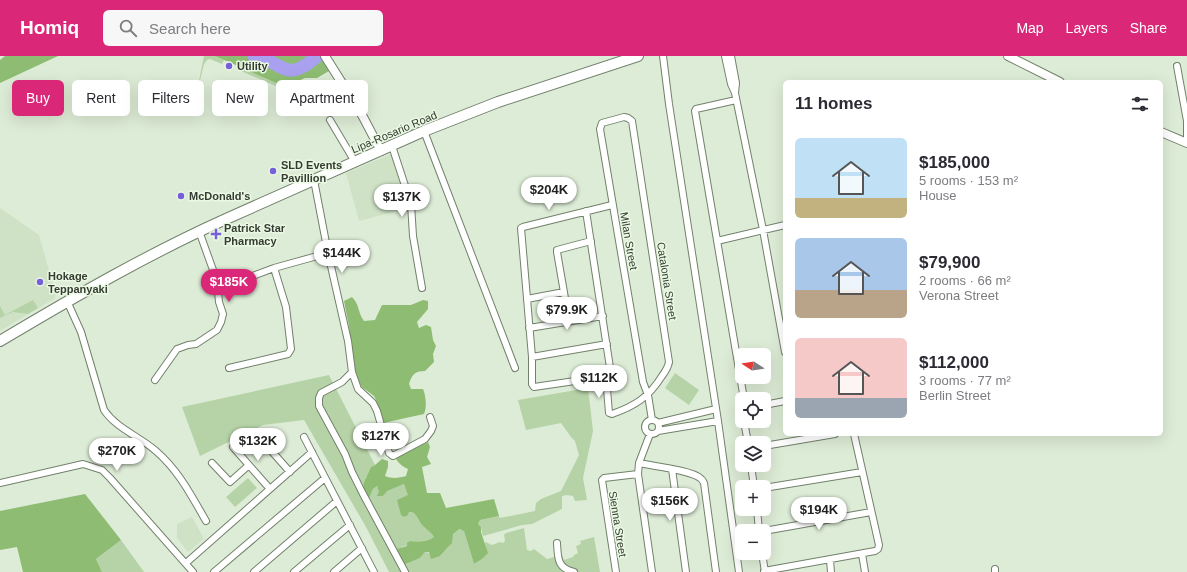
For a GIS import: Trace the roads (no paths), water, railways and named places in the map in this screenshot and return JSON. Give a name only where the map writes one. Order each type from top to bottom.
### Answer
[{"type":"main road","name":"Lipa-Rosario Road","points":[[0,341],[67,301],[199,231],[424,131],[498,102],[638,56]]},
{"type":"street","points":[[325,56],[362,115],[381,150]]},
{"type":"street","points":[[662,56],[718,421],[739,572]]},
{"type":"street","points":[[725,56],[730,84],[736,96]]},
{"type":"street","points":[[731,56],[736,83],[736,96],[783,337]]},
{"type":"street","points":[[1008,56],[1056,80]]},
{"type":"street","points":[[1163,133],[1187,142],[1187,121],[1177,66]]},
{"type":"street","points":[[736,96],[695,110],[743,392]]},
{"type":"street","name":"Milan Street","points":[[632,122],[628,118],[624,118],[602,123],[600,126],[642,382],[648,395],[652,420]]},
{"type":"street","points":[[330,120],[355,162]]},
{"type":"street","name":"Catalonia Street","points":[[607,376],[610,414],[628,408],[648,395],[667,369],[669,362],[632,122]]},
{"type":"street","points":[[424,131],[515,368]]},
{"type":"street","points":[[392,146],[411,204],[413,236],[422,288]]},
{"type":"street","points":[[314,180],[328,253],[348,341],[352,372],[358,389],[373,403],[377,411],[389,453],[393,456],[428,437],[432,426],[430,417]]},
{"type":"street","points":[[586,211],[611,374],[607,376],[534,387],[532,384],[532,357],[521,228],[523,226],[586,211],[612,205]]},
{"type":"street","points":[[717,241],[783,225]]},
{"type":"street","points":[[155,380],[177,349],[196,344],[217,330],[221,322],[223,314],[219,302],[217,281],[199,231]]},
{"type":"street","points":[[566,304],[557,250],[591,241]]},
{"type":"street","points":[[217,281],[226,284],[234,283],[274,268],[328,253]]},
{"type":"street","points":[[229,368],[288,354],[290,352],[291,349],[286,307],[274,268]]},
{"type":"street","points":[[527,299],[564,292]]},
{"type":"street","points":[[67,301],[82,332],[104,410],[110,419],[155,450],[178,473],[206,521]]},
{"type":"street","points":[[529,328],[603,316]]},
{"type":"street","points":[[532,357],[607,344]]},
{"type":"street","points":[[352,372],[342,382],[321,393],[319,398],[319,406],[345,454],[360,489],[405,572]]},
{"type":"street","points":[[771,404],[783,401]]},
{"type":"street","points":[[650,434],[646,431],[645,427],[648,422],[652,420],[658,424],[716,409]]},
{"type":"street","points":[[703,413],[705,423]]},
{"type":"street","points":[[686,417],[689,426]]},
{"type":"street","points":[[650,434],[655,434],[658,431],[718,421]]},
{"type":"street","points":[[658,424],[658,431]]},
{"type":"street","points":[[650,434],[639,463],[638,474],[652,572]]},
{"type":"street","points":[[771,445],[823,436]]},
{"type":"street","points":[[763,560],[765,572],[797,569],[877,550],[879,547],[854,436]]},
{"type":"street","points":[[304,437],[374,572]]},
{"type":"street","points":[[261,439],[290,472]]},
{"type":"street","points":[[233,448],[270,489]]},
{"type":"street","points":[[186,563],[312,452]]},
{"type":"street","points":[[212,463],[230,482],[249,466]]},
{"type":"street","points":[[639,463],[685,472],[699,477],[704,483],[716,572]]},
{"type":"street","points":[[0,483],[84,464],[102,470],[193,572]]},
{"type":"street","points":[[672,470],[686,572]]},
{"type":"street","points":[[771,487],[862,472]]},
{"type":"street","name":"Sienna Street","points":[[616,572],[602,480],[604,478],[638,474]]},
{"type":"street","points":[[214,572],[325,478]]},
{"type":"street","points":[[254,572],[337,501]]},
{"type":"street","points":[[771,530],[871,512]]},
{"type":"street","points":[[294,572],[350,525]]},
{"type":"street","points":[[557,543],[560,564],[574,572]]},
{"type":"street","points":[[334,572],[362,548]]},
{"type":"street","points":[[862,554],[865,572]]},
{"type":"street","points":[[830,560],[831,572]]},
{"type":"waterway","points":[[254,56],[290,70],[298,69],[318,56]]},
{"type":"place","name":"Utility","points":[[229,66]]},
{"type":"place","name":"SLD Events Pavillion","points":[[273,171]]},
{"type":"place","name":"McDonald's","points":[[181,196]]},
{"type":"place","name":"Patrick Star Pharmacy","points":[[216,234]]},
{"type":"place","name":"Hokage Teppanyaki","points":[[40,282]]}]
